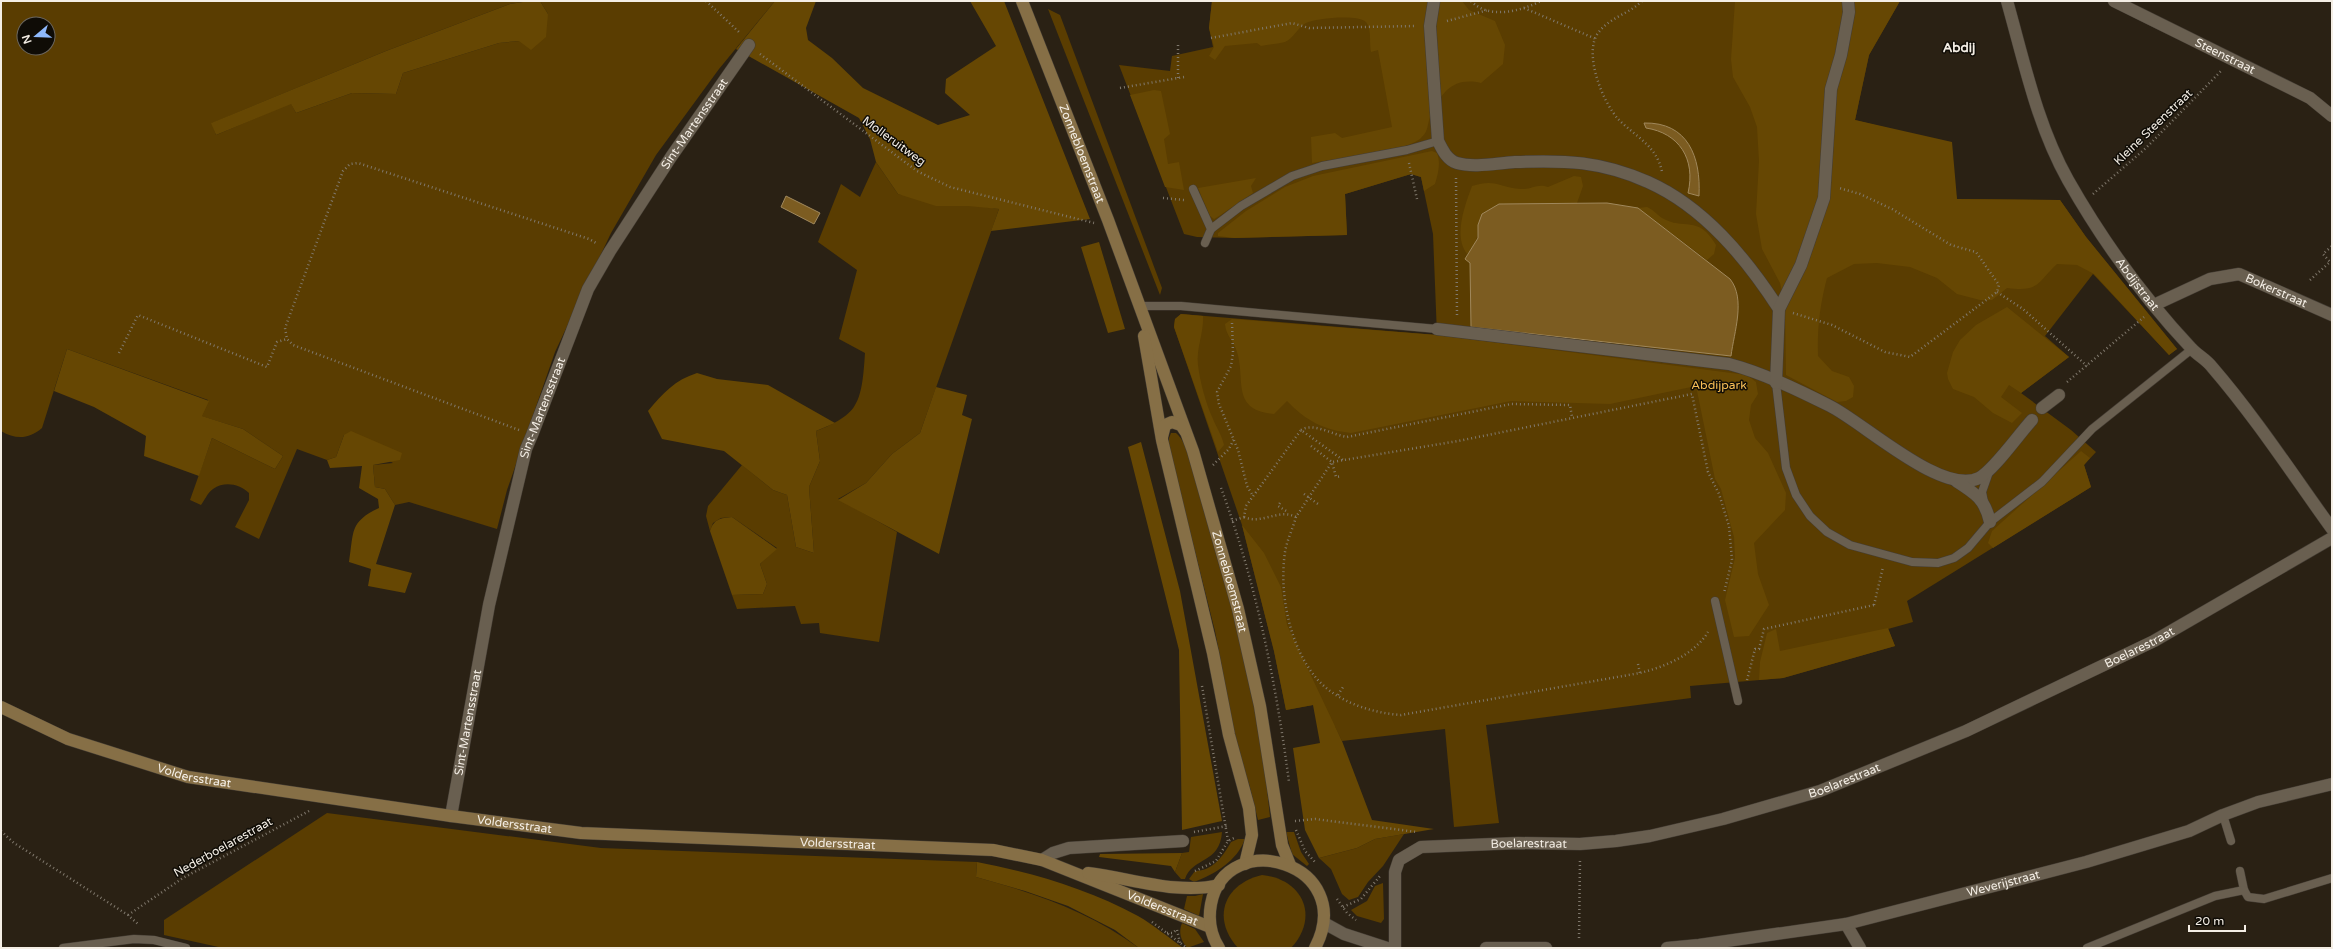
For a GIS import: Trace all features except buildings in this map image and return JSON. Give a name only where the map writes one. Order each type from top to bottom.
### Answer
[{"type":"main road","name":"Zonnebloemstraat","points":[[1022,1],[1108,220],[1187,436],[1217,530],[1240,616],[1260,706],[1282,845],[1290,865]]},
{"type":"main road","name":"Zonnebloemstraat","points":[[1139,306],[1162,437],[1213,653],[1229,735],[1249,808],[1252,835],[1245,864]]},
{"type":"main road","points":[[1162,437],[1165,425],[1172,422],[1181,425],[1187,436]]},
{"type":"main road","name":"Voldersstraat","points":[[1,707],[68,739],[188,777],[451,816],[581,833],[993,850],[1042,860],[1210,927]]},
{"type":"main road","points":[[1219,948],[1210,927],[1212,899],[1219,885],[1227,876],[1245,864],[1260,860],[1272,860],[1290,865],[1312,881],[1321,898],[1324,923],[1315,948]]},
{"type":"main road","name":"Voldersstraat","points":[[1071,871],[1119,877],[1186,889],[1203,889],[1219,885]]},
{"type":"street","points":[[1434,1],[1430,26],[1438,141],[1445,155],[1456,163],[1562,160],[1612,168],[1658,188],[1684,203],[1734,245],[1779,309]]},
{"type":"street","points":[[1776,382],[1779,309],[1801,265],[1827,185],[1831,89],[1841,55],[1848,12],[1848,1]]},
{"type":"street","name":"Abdijstraat","points":[[2007,1],[2028,77],[2044,127],[2068,179],[2083,204],[2118,258],[2154,305],[2192,349],[2211,365],[2279,454],[2332,529]]},
{"type":"street","name":"Steenstraat","points":[[2114,1],[2310,98],[2332,116]]},
{"type":"street","name":"Sint-Martensstraat","points":[[451,816],[489,605],[526,448],[588,289],[610,251],[705,106],[749,45]]},
{"type":"street","name":"Bokerstraat","points":[[2154,305],[2210,279],[2239,274],[2332,315]]},
{"type":"street","points":[[1437,329],[1729,364],[1748,369],[1831,407],[1926,468],[1969,489],[1984,502],[1990,522]]},
{"type":"street","points":[[2042,408],[2059,395]]},
{"type":"street","points":[[1955,481],[1978,478],[1990,469],[2032,420]]},
{"type":"street","name":"Boelarestraat","points":[[1396,868],[1399,860],[1421,847],[1518,843],[1580,844],[1650,836],[1723,819],[1820,791],[1966,731],[2154,642],[2332,538]]},
{"type":"street","name":"Weverijstraat","points":[[1667,948],[1699,945],[1846,924],[2094,860],[2189,831],[2223,815],[2258,802],[2332,784]]},
{"type":"street","points":[[1042,860],[1053,853],[1069,848],[1183,841]]},
{"type":"street","points":[[1395,948],[1396,868]]},
{"type":"street","points":[[1324,923],[1344,934],[1387,948]]},
{"type":"street","points":[[1846,924],[1860,948]]},
{"type":"street","points":[[1486,948],[1546,948]]},
{"type":"lane","points":[[1205,243],[1211,229],[1241,206],[1292,176],[1322,166],[1407,150],[1438,141]]},
{"type":"lane","points":[[1193,188],[1197,201],[1211,229]]},
{"type":"lane","points":[[1139,306],[1181,306],[1437,329]]},
{"type":"lane","points":[[1776,382],[1786,468],[1796,495],[1810,516],[1827,532],[1850,545],[1912,562],[1938,563],[1954,558],[1968,548],[1990,522],[2042,482],[2092,429],[2192,349]]},
{"type":"lane","points":[[1984,502],[1983,488],[1990,469]]},
{"type":"lane","points":[[1715,601],[1738,701]]},
{"type":"lane","points":[[2223,815],[2231,841]]},
{"type":"lane","points":[[2240,871],[2244,890],[2248,897],[2264,899],[2332,878]]},
{"type":"lane","points":[[2087,948],[2102,945],[2214,896],[2244,890]]},
{"type":"lane","points":[[63,948],[107,941],[154,940],[186,948]]},
{"type":"path","name":"Molleruitweg","points":[[706,1],[744,37],[749,45],[917,171],[950,187],[1091,224],[1108,220]]},
{"type":"path","points":[[1471,1],[1488,10],[1504,12],[1524,8],[1541,1]]},
{"type":"path","points":[[1642,1],[1636,7],[1611,20],[1597,35],[1593,59],[1603,96],[1619,120],[1655,153],[1662,176],[1658,188]]},
{"type":"path","points":[[1524,8],[1596,39]]},
{"type":"path","points":[[1211,38],[1292,23],[1309,28],[1430,26],[1488,10]]},
{"type":"path","points":[[1178,45],[1178,78]]},
{"type":"path","name":"Kleine Steenstraat","points":[[2083,204],[2146,148],[2213,80],[2230,58]]},
{"type":"path","points":[[1120,88],[1184,77]]},
{"type":"path","points":[[1407,150],[1417,200]]},
{"type":"path","points":[[532,435],[293,345],[287,339],[285,328],[343,171],[350,164],[358,163],[581,236],[610,251]]},
{"type":"path","points":[[1456,163],[1457,332]]},
{"type":"path","points":[[1779,309],[1832,325],[1885,352],[1905,358],[1910,357],[1997,292],[1999,285],[1996,279],[1988,271],[1976,252],[1951,245],[1914,222],[1860,194],[1827,185]]},
{"type":"path","points":[[1163,198],[1197,201]]},
{"type":"path","points":[[2310,280],[2330,262],[2323,254],[2332,246]]},
{"type":"path","points":[[1997,292],[2022,309],[2087,366]]},
{"type":"path","points":[[2065,383],[2128,331],[2154,305]]},
{"type":"path","points":[[1231,311],[1233,353],[1231,366],[1217,392],[1219,404],[1234,438],[1247,486],[1253,496]]},
{"type":"path","points":[[119,353],[138,315],[267,367],[277,342],[287,339]]},
{"type":"path","points":[[1692,394],[1708,472],[1719,494],[1729,526],[1732,560],[1718,615],[1705,636],[1686,653],[1676,660],[1640,673],[1401,715],[1382,714],[1356,706],[1338,695],[1317,679],[1302,654],[1286,611],[1283,582],[1285,550],[1296,517],[1332,462],[1343,460],[1458,441],[1692,394]]},
{"type":"path","points":[[1244,517],[1246,506],[1301,430],[1314,426],[1329,433],[1347,437],[1516,404],[1570,405],[1572,417]]},
{"type":"path","points":[[1301,430],[1343,460]]},
{"type":"path","points":[[1213,466],[1229,449],[1234,438]]},
{"type":"path","points":[[1311,446],[1332,462],[1336,477],[1342,476]]},
{"type":"path","points":[[1284,454],[1287,457]]},
{"type":"path","points":[[1316,478],[1320,480]]},
{"type":"path","points":[[1304,494],[1318,504]]},
{"type":"path","points":[[1280,503],[1278,506],[1296,517]]},
{"type":"path","points":[[1232,521],[1244,517],[1251,520],[1288,513]]},
{"type":"path","points":[[1749,675],[1755,649],[1759,649],[1764,629],[1874,606],[1886,555]]},
{"type":"path","points":[[1638,664],[1640,673]]},
{"type":"path","points":[[1338,695],[1343,687]]},
{"type":"path","name":"Nederboelarestraat","points":[[128,915],[183,878],[306,813],[329,798]]},
{"type":"path","points":[[1295,821],[1315,819],[1422,833],[1440,847]]},
{"type":"path","points":[[1183,841],[1190,833],[1227,826]]},
{"type":"path","points":[[1,831],[14,843],[128,915],[154,940]]},
{"type":"path","points":[[1579,938],[1580,844]]},
{"type":"path","points":[[1343,907],[1355,904],[1361,899],[1374,880],[1385,872],[1396,868]]},
{"type":"path","points":[[1177,929],[1173,933],[1167,933],[1188,948]]},
{"type":"green space","points":[[1,1],[529,1],[510,4],[386,51],[212,123],[216,135],[291,103],[296,113],[352,93],[396,94],[403,73],[499,43],[519,41],[548,14],[540,1],[775,1],[719,69],[656,155],[611,233],[555,352],[507,490],[497,529],[409,502],[395,505],[385,489],[375,487],[373,465],[393,463],[344,435],[336,457],[327,460],[297,449],[259,539],[235,527],[249,500],[249,493],[241,487],[227,484],[213,489],[209,492],[201,505],[190,500],[212,438],[275,469],[283,456],[243,429],[201,416],[208,400],[67,349],[42,428],[37,432],[22,437],[7,434],[1,431]]},
{"type":"green space","points":[[540,1],[548,14],[546,37],[531,50],[519,41],[499,43],[403,73],[396,94],[352,93],[296,113],[291,104],[216,135],[211,123],[386,51],[510,4]]},
{"type":"green space","points":[[775,1],[816,1],[806,28],[808,40],[832,58],[863,88],[938,125],[970,115],[945,93],[946,79],[996,46],[970,1],[1004,1],[1090,219],[991,231],[999,209],[968,206],[936,206],[898,194],[876,162],[870,139],[859,118],[736,49]]},
{"type":"green space","name":"Abdijpark","points":[[1212,1],[1900,1],[1869,55],[1855,120],[1943,142],[1957,199],[2060,200],[2086,237],[2177,349],[2169,355],[2093,274],[2045,336],[2069,357],[2021,393],[2071,430],[2096,452],[2084,465],[2091,487],[1907,601],[1913,622],[1888,629],[1895,646],[1783,678],[1690,686],[1691,698],[1486,725],[1499,823],[1454,827],[1445,729],[1342,741],[1335,727],[1313,705],[1286,710],[1274,651],[1242,525],[1174,327],[1175,319],[1181,314],[1437,335],[1433,234],[1421,177],[1411,174],[1345,194],[1347,235],[1234,238],[1197,237],[1184,234],[1119,65],[1170,71],[1172,56],[1213,47],[1209,28]]},
{"type":"green space","points":[[1212,1],[1462,1],[1469,10],[1495,21],[1505,45],[1503,64],[1481,83],[1463,82],[1450,88],[1435,106],[1425,133],[1420,139],[1412,144],[1385,151],[1312,163],[1311,137],[1335,133],[1342,138],[1392,127],[1378,50],[1371,52],[1370,32],[1368,25],[1362,20],[1346,17],[1311,21],[1303,25],[1291,38],[1285,42],[1261,46],[1257,43],[1225,46],[1215,60],[1209,56],[1214,47],[1209,28]]},
{"type":"green space","points":[[1735,1],[1900,1],[1869,55],[1855,120],[1952,142],[1957,199],[2060,200],[2086,237],[2177,349],[2169,355],[2094,274],[2077,265],[2057,264],[2036,285],[2025,289],[2007,288],[1992,300],[1980,300],[1957,294],[1937,278],[1910,267],[1877,263],[1854,264],[1827,278],[1822,297],[1818,336],[1818,356],[1832,371],[1849,377],[1854,386],[1853,397],[1846,401],[1837,402],[1786,375],[1785,305],[1780,283],[1762,249],[1756,214],[1759,161],[1757,127],[1750,107],[1733,77],[1731,59]]},
{"type":"green space","points":[[1048,9],[1060,15],[1162,288],[1160,295]]},
{"type":"green space","points":[[1154,90],[1161,91],[1170,134],[1164,139],[1168,164],[1179,162],[1184,190],[1165,187],[1130,95]]},
{"type":"green space","points":[[1432,151],[1437,153],[1439,165],[1438,173],[1435,184],[1424,191],[1421,177],[1411,174],[1345,194],[1347,235],[1234,238],[1218,236],[1218,233],[1246,211],[1285,187],[1313,176]]},
{"type":"green space","points":[[876,162],[898,194],[999,209],[920,433],[892,454],[866,483],[838,499],[897,532],[879,642],[820,633],[819,623],[801,624],[795,606],[737,609],[732,595],[763,594],[767,584],[760,564],[777,548],[732,517],[721,518],[713,523],[710,531],[706,516],[708,506],[742,465],[773,490],[787,495],[796,547],[814,553],[809,487],[820,461],[816,431],[843,418],[852,410],[860,394],[864,372],[865,353],[839,339],[857,270],[818,242],[841,184],[860,197]]},
{"type":"green space","points":[[1574,176],[1581,177],[1583,186],[1577,203],[1499,204],[1478,225],[1476,241],[1473,248],[1467,254],[1463,247],[1461,230],[1466,202],[1472,186],[1493,183],[1514,188],[1528,189],[1537,186],[1548,187]]},
{"type":"green space","points":[[1256,178],[1251,186],[1253,193],[1214,219],[1210,216],[1198,188]]},
{"type":"green space","points":[[1647,207],[1670,222],[1697,226],[1703,230],[1709,235],[1716,245],[1714,254],[1707,260],[1638,208]]},
{"type":"green space","points":[[1099,242],[1125,329],[1108,333],[1081,247]]},
{"type":"green space","points":[[2007,307],[2069,357],[2021,393],[2009,385],[2001,397],[2022,413],[2012,423],[1993,413],[1974,397],[1953,389],[1947,373],[1953,352],[1960,340],[1976,325]]},
{"type":"green space","points":[[1181,314],[1203,316],[1198,353],[1198,365],[1200,378],[1210,413],[1222,437],[1224,445],[1218,452],[1174,327],[1175,319]]},
{"type":"green space","points":[[1232,319],[1437,335],[1747,375],[1756,382],[1758,394],[1751,405],[1749,420],[1755,438],[1768,453],[1786,493],[1785,510],[1754,543],[1758,574],[1769,605],[1749,636],[1734,637],[1725,600],[1735,558],[1734,537],[1721,489],[1715,479],[1696,386],[1610,404],[1511,401],[1351,433],[1341,432],[1324,427],[1308,419],[1287,401],[1274,414],[1260,411],[1251,406],[1245,399],[1242,391],[1239,360],[1225,324]]},
{"type":"green space","points":[[67,349],[209,401],[202,416],[243,429],[283,456],[275,469],[212,438],[199,476],[144,456],[146,436],[94,407],[54,391]]},
{"type":"green space","points":[[697,373],[717,379],[768,385],[835,423],[816,431],[820,461],[809,487],[814,553],[796,547],[787,495],[773,490],[724,451],[662,439],[648,411],[659,398],[676,383]]},
{"type":"green space","points":[[936,387],[967,395],[962,415],[972,419],[939,554],[838,500],[866,483],[892,454],[920,433]]},
{"type":"green space","points":[[351,431],[402,453],[400,460],[373,465],[375,487],[385,489],[395,505],[376,564],[412,573],[405,593],[368,586],[371,569],[349,562],[353,535],[358,523],[369,513],[379,508],[378,499],[359,488],[362,466],[330,468],[327,460],[336,457],[344,435]]},
{"type":"green space","points":[[1171,433],[1176,433],[1181,438],[1192,462],[1224,576],[1244,656],[1260,736],[1270,817],[1258,820],[1249,784],[1240,762],[1215,631],[1169,448],[1169,438]]},
{"type":"green space","points":[[1141,442],[1180,591],[1222,821],[1182,830],[1179,650],[1128,447]]},
{"type":"green space","points":[[2081,451],[2090,458],[2084,465],[2091,487],[1993,548],[1988,543],[1992,531]]},
{"type":"green space","points":[[732,517],[777,549],[760,564],[767,584],[763,594],[732,595],[710,531],[713,524],[718,520]]},
{"type":"green space","points":[[1242,525],[1264,553],[1281,587],[1287,625],[1342,741],[1372,820],[1434,829],[1375,839],[1357,848],[1319,858],[1305,830],[1293,748],[1320,743],[1313,705],[1286,710],[1274,651]]},
{"type":"green space","points":[[1888,628],[1895,646],[1783,678],[1759,680],[1760,662],[1767,633],[1776,629],[1780,651]]},
{"type":"green space","points":[[327,813],[601,848],[977,862],[976,877],[1041,897],[1061,905],[1101,924],[1139,948],[223,948],[164,935],[164,920]]},
{"type":"green space","points":[[1222,832],[1220,842],[1216,850],[1193,867],[1185,879],[1181,879],[1175,872],[1182,853],[1189,852],[1191,837]]},
{"type":"green space","points":[[1286,832],[1294,832],[1301,852],[1309,864],[1307,866],[1292,854]]},
{"type":"green space","points":[[1404,834],[1383,866],[1368,882],[1358,897],[1349,900],[1342,894],[1331,869],[1319,858],[1357,848],[1375,839]]},
{"type":"green space","points":[[1238,839],[1245,839],[1237,854],[1224,866],[1210,875],[1194,882],[1189,879],[1195,871],[1212,866],[1217,862],[1231,842]]},
{"type":"green space","points":[[1182,853],[1175,872],[1171,866],[1099,857],[1100,854]]},
{"type":"green space","points":[[977,862],[1040,877],[1100,898],[1138,916],[1156,927],[1183,948],[1139,948],[1115,930],[1068,906],[1025,891],[976,877]]},
{"type":"green space","points":[[1262,875],[1276,878],[1288,884],[1297,892],[1303,901],[1305,912],[1304,924],[1300,936],[1291,948],[1238,948],[1230,937],[1225,925],[1224,914],[1226,904],[1231,894],[1238,886],[1249,879]]},
{"type":"green space","points":[[1383,883],[1384,919],[1381,923],[1357,916],[1351,910],[1367,901],[1375,886]]},
{"type":"green space","points":[[1203,894],[1199,916],[1184,909],[1187,896]]},
{"type":"green space","points":[[1182,923],[1195,929],[1204,942],[1187,948],[1181,936],[1180,930]]},
{"type":"shaded area","points":[[1644,123],[1659,124],[1671,128],[1681,135],[1689,144],[1697,168],[1699,196],[1688,193],[1690,181],[1687,159],[1676,142],[1668,135],[1646,128]]},
{"type":"shaded area","points":[[786,196],[820,213],[814,224],[781,207]]},
{"type":"shaded area","points":[[1607,203],[1638,208],[1730,279],[1735,287],[1738,306],[1738,316],[1731,356],[1471,327],[1470,263],[1465,259],[1478,238],[1478,225],[1482,214],[1499,204]]},
{"type":"district","name":"Abdij","points":[[1959,47]]}]
